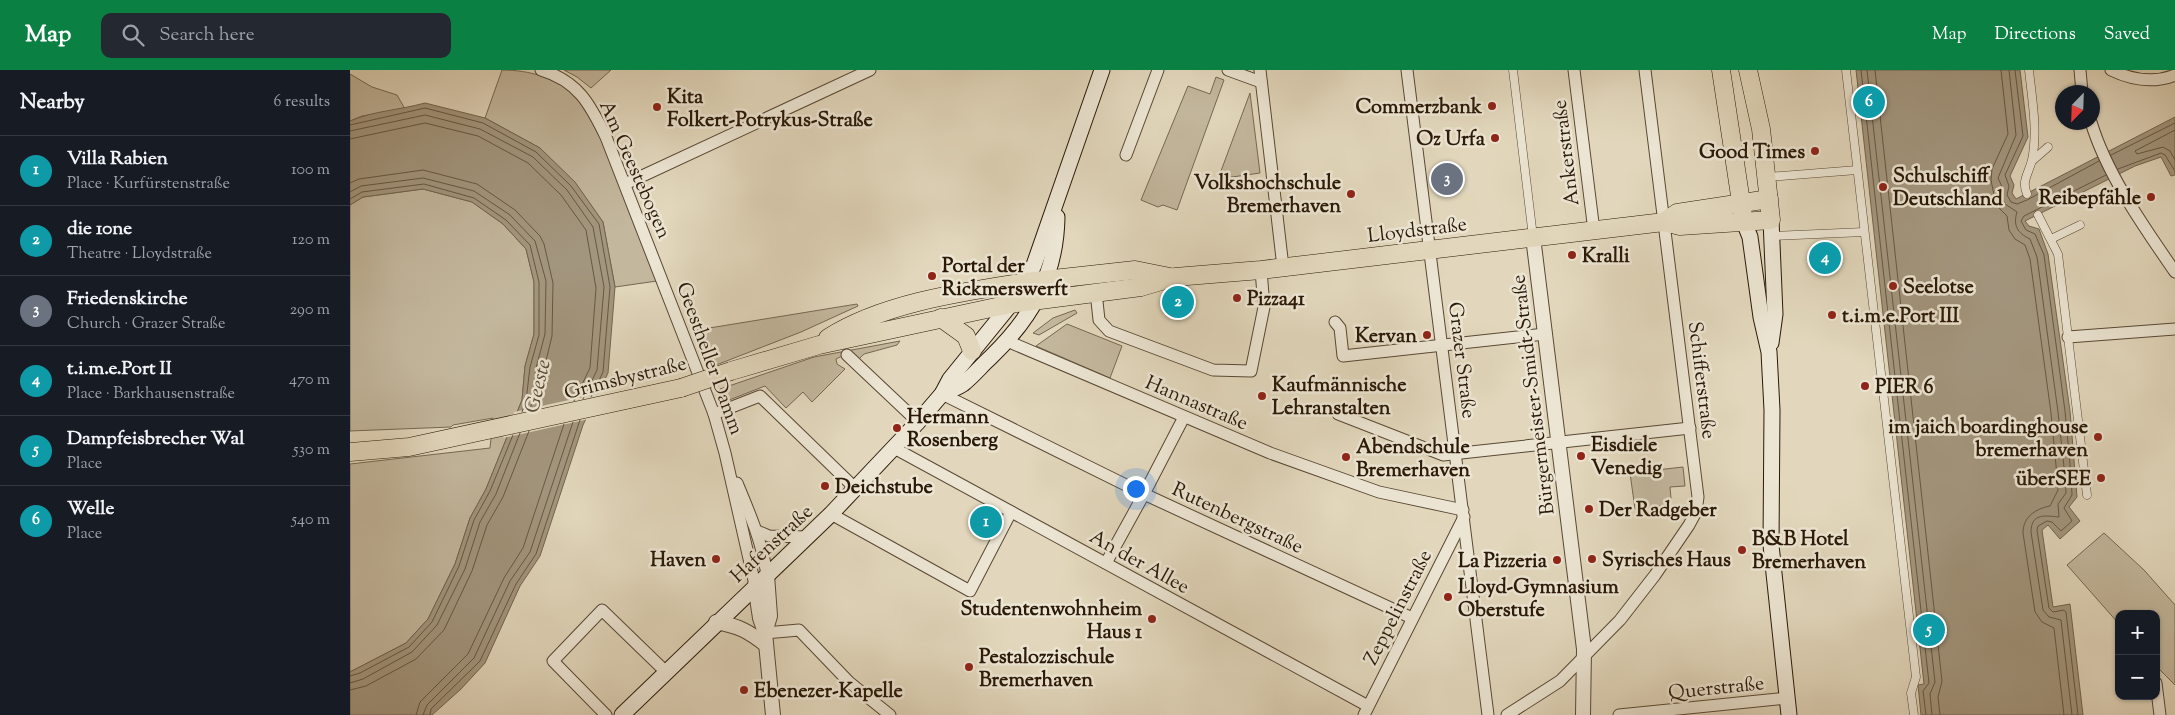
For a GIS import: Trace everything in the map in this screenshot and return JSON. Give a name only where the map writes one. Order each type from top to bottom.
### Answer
[{"type":"main road","name":"Hafenstraße","points":[[622,715],[716,622],[856,489],[942,394],[950,379],[1010,304],[1026,282],[1102,70]]},
{"type":"main road","points":[[1721,70],[1744,222],[1750,237],[1761,317],[1769,352],[1772,410],[1771,545],[1789,715]]},
{"type":"main road","points":[[1748,70],[1761,129],[1769,199],[1775,314],[1769,352]]},
{"type":"main road","name":"Hafenstraße","points":[[942,394],[962,384],[1007,341],[1036,301],[1046,279],[1057,226],[1057,197]]},
{"type":"main road","name":"Lloydstraße","points":[[1664,222],[1677,213],[1769,199]]},
{"type":"main road","name":"Lloydstraße","points":[[1036,301],[1134,270],[1176,278],[1261,270],[1430,248],[1664,222],[1680,226],[1744,222],[1771,228]]},
{"type":"main road","name":"Grimsbystraße","points":[[819,345],[841,330],[862,320],[910,305],[975,290],[1046,279],[1094,284]]},
{"type":"main road","name":"Grimsbystraße","points":[[350,452],[409,447],[636,399],[680,388],[819,345],[940,318],[1010,304],[1036,301]]},
{"type":"main road","points":[[940,318],[966,336],[972,351]]},
{"type":"street","name":"Am Geestebogen","points":[[541,70],[569,82],[581,93],[599,121],[662,276]]},
{"type":"street","points":[[625,184],[870,70]]},
{"type":"street","points":[[1126,154],[1158,70]]},
{"type":"street","points":[[1228,70],[1261,82]]},
{"type":"street","points":[[1260,70],[1283,267]]},
{"type":"street","name":"Grazer Straße","points":[[1407,70],[1488,715]]},
{"type":"street","name":"Bürgermeister-Smidt-Straße","points":[[1513,70],[1584,657],[1583,715]]},
{"type":"street","name":"Ankerstraße","points":[[1574,70],[1594,231]]},
{"type":"street","name":"Schifferstraße","points":[[1507,715],[1550,688],[1620,620],[1655,575],[1696,512],[1698,497],[1645,70]]},
{"type":"street","points":[[1846,70],[1902,590],[1916,677],[1911,693],[1914,715]]},
{"type":"street","points":[[2080,70],[2081,85]]},
{"type":"street","points":[[2111,70],[2134,79],[2152,81],[2175,75]]},
{"type":"street","points":[[2027,194],[2024,181],[2032,161],[2035,129],[2029,72],[2038,74]]},
{"type":"street","points":[[2094,130],[2115,176],[2135,213],[2175,272]]},
{"type":"street","points":[[2032,161],[2048,147]]},
{"type":"street","points":[[1766,177],[1857,170]]},
{"type":"street","points":[[2038,214],[2058,254],[2087,494]]},
{"type":"street","points":[[2051,239],[2080,224]]},
{"type":"street","points":[[1771,228],[1864,232]]},
{"type":"street","points":[[1094,284],[1099,320],[1109,331],[1213,370],[1251,371],[1264,307],[1261,270]]},
{"type":"street","name":"Geestheller Damm","points":[[662,276],[714,414],[761,580]]},
{"type":"street","points":[[1335,322],[1340,328],[1344,356],[1545,334]]},
{"type":"street","points":[[2068,337],[2175,329]]},
{"type":"street","name":"Hannastraße","points":[[1007,341],[1270,452],[1379,492],[1463,513]]},
{"type":"street","points":[[847,355],[918,422]]},
{"type":"street","name":"Rutenbergstraße","points":[[942,394],[1144,494],[1412,618]]},
{"type":"street","points":[[714,414],[760,396],[856,489]]},
{"type":"street","points":[[1338,414],[1443,455],[1690,428]]},
{"type":"street","points":[[1106,563],[1184,417]]},
{"type":"street","name":"An der Allee","points":[[894,448],[1106,563],[1366,710]]},
{"type":"street","name":"Geestheller Damm","points":[[725,453],[757,530],[763,552],[761,580]]},
{"type":"street","points":[[831,514],[970,591],[1011,512]]},
{"type":"street","name":"Zeppelinstraße","points":[[1366,710],[1463,513]]},
{"type":"street","points":[[757,530],[769,536],[807,537]]},
{"type":"street","points":[[761,580],[760,618],[766,639],[773,715]]},
{"type":"street","points":[[606,715],[553,661],[602,610],[666,672]]},
{"type":"street","points":[[716,622],[737,626],[766,639],[799,630],[835,669],[890,715]]},
{"type":"street","points":[[1907,676],[1916,677]]},
{"type":"street","points":[[1902,693],[1911,693]]},
{"type":"street","name":"Querstraße","points":[[1619,715],[1672,712],[1787,698]]},
{"type":"street","points":[[2158,700],[2160,715]]},
{"type":"shaded area","points":[[502,70],[523,72],[553,80],[570,91],[584,105],[598,131],[657,281],[615,287],[603,222],[575,183],[540,148],[485,118]]},
{"type":"shaded area","points":[[564,70],[611,70],[591,88]]},
{"type":"shaded area","points":[[350,74],[372,87],[397,95],[405,109],[362,116],[350,121]]},
{"type":"shaded area","points":[[1216,77],[1224,80],[1177,210],[1163,205],[1158,207],[1141,200],[1188,86],[1210,94]]},
{"type":"shaded area","points":[[1250,93],[1260,173],[1218,179]]},
{"type":"shaded area","points":[[423,189],[472,202],[503,224],[526,249],[534,282],[534,334],[525,366],[522,400],[486,489],[470,518],[455,564],[428,619],[406,643],[350,672],[350,464],[490,448],[493,418],[453,425],[451,427],[350,431],[350,205],[363,197]]},
{"type":"shaded area","points":[[857,304],[858,306],[801,332],[711,367],[697,330]]},
{"type":"shaded area","points":[[1075,310],[1077,313],[1039,335],[1033,333],[1053,318]]},
{"type":"shaded area","points":[[1067,324],[1122,346],[1110,378],[1036,346]]},
{"type":"shaded area","points":[[900,341],[897,345],[864,354],[857,361],[846,354],[836,359],[837,364],[845,369],[812,402],[803,392],[786,408],[765,386],[724,402],[720,389],[814,357]]},
{"type":"shaded area","points":[[1683,467],[1685,486],[1670,487],[1671,499],[1668,505],[1635,509],[1630,473]]},
{"type":"shaded area","points":[[2104,533],[2144,570],[2175,605],[2175,685],[2160,670],[2160,610],[2115,610],[2115,619],[2067,565]]},
{"type":"water","points":[[1856,70],[2020,70],[2028,137],[2010,176],[2014,185],[2012,193],[2016,199],[2175,117],[2175,175],[2171,176],[2161,157],[2135,166],[2025,221],[2029,226],[2039,229],[2048,254],[2070,411],[2077,497],[2069,507],[2080,521],[2060,539],[2048,525],[2042,530],[2053,607],[2070,604],[2083,715],[1921,715],[1918,685],[1924,684]]},
{"type":"water","name":"Geeste","points":[[425,103],[485,118],[540,148],[575,182],[603,222],[615,287],[608,373],[583,425],[540,556],[520,586],[485,663],[461,689],[432,715],[350,715],[350,672],[406,643],[428,619],[455,564],[470,518],[486,489],[522,400],[525,366],[534,334],[534,282],[526,249],[503,224],[472,202],[423,189],[363,197],[350,205],[350,121],[368,115]]},
{"type":"pier","points":[[601,393],[589,419],[503,438],[514,412]]},
{"type":"place","name":"Welle","points":[[1869,102]]},
{"type":"place","name":"Commerzbank","points":[[1492,106]]},
{"type":"place","name":"Kita Folkert-Potrykus-Straße","points":[[657,107]]},
{"type":"place","name":"Oz Urfa","points":[[1495,138]]},
{"type":"place","name":"Good Times","points":[[1815,151]]},
{"type":"place","name":"Friedenskirche","points":[[1447,179]]},
{"type":"place","name":"Schulschiff Deutschland","points":[[1883,187]]},
{"type":"place","name":"Volkshochschule Bremerhaven","points":[[1351,194]]},
{"type":"place","name":"Reibepfähle","points":[[2151,197]]},
{"type":"place","name":"Kralli","points":[[1572,255]]},
{"type":"place","name":"t.i.m.e.Port II","points":[[1825,258]]},
{"type":"place","name":"Portal der Rickmerswerft","points":[[932,276]]},
{"type":"place","name":"Seelotse","points":[[1893,286]]},
{"type":"place","name":"Pizza41","points":[[1237,298]]},
{"type":"place","name":"die 10ne","points":[[1178,302]]},
{"type":"place","name":"t.i.m.e.Port III","points":[[1832,315]]},
{"type":"place","name":"Kervan","points":[[1427,335]]},
{"type":"place","name":"PIER 6","points":[[1865,386]]},
{"type":"place","name":"Kaufmännische Lehranstalten","points":[[1262,396]]},
{"type":"place","name":"Hermann Rosenberg","points":[[897,428]]},
{"type":"place","name":"im jaich boardinghouse bremerhaven","points":[[2098,437]]},
{"type":"place","name":"Eisdiele Venedig","points":[[1581,456]]},
{"type":"place","name":"Abendschule Bremerhaven","points":[[1346,457]]},
{"type":"place","name":"überSEE","points":[[2101,478]]},
{"type":"place","name":"Deichstube","points":[[825,486]]},
{"type":"place","name":"Der Radgeber","points":[[1589,509]]},
{"type":"place","name":"Villa Rabien","points":[[986,522]]},
{"type":"place","name":"B&B Hotel Bremerhaven","points":[[1742,550]]},
{"type":"place","name":"Haven","points":[[716,559]]},
{"type":"place","name":"Syrisches Haus","points":[[1592,559]]},
{"type":"place","name":"La Pizzeria","points":[[1557,560]]},
{"type":"place","name":"Lloyd-Gymnasium Oberstufe","points":[[1448,597]]},
{"type":"place","name":"Studentenwohnheim Haus 1","points":[[1152,619]]},
{"type":"place","name":"Dampfeisbrecher Wal","points":[[1929,630]]},
{"type":"place","name":"Pestalozzischule Bremerhaven","points":[[969,667]]},
{"type":"place","name":"Ebenezer-Kapelle","points":[[744,690]]}]
